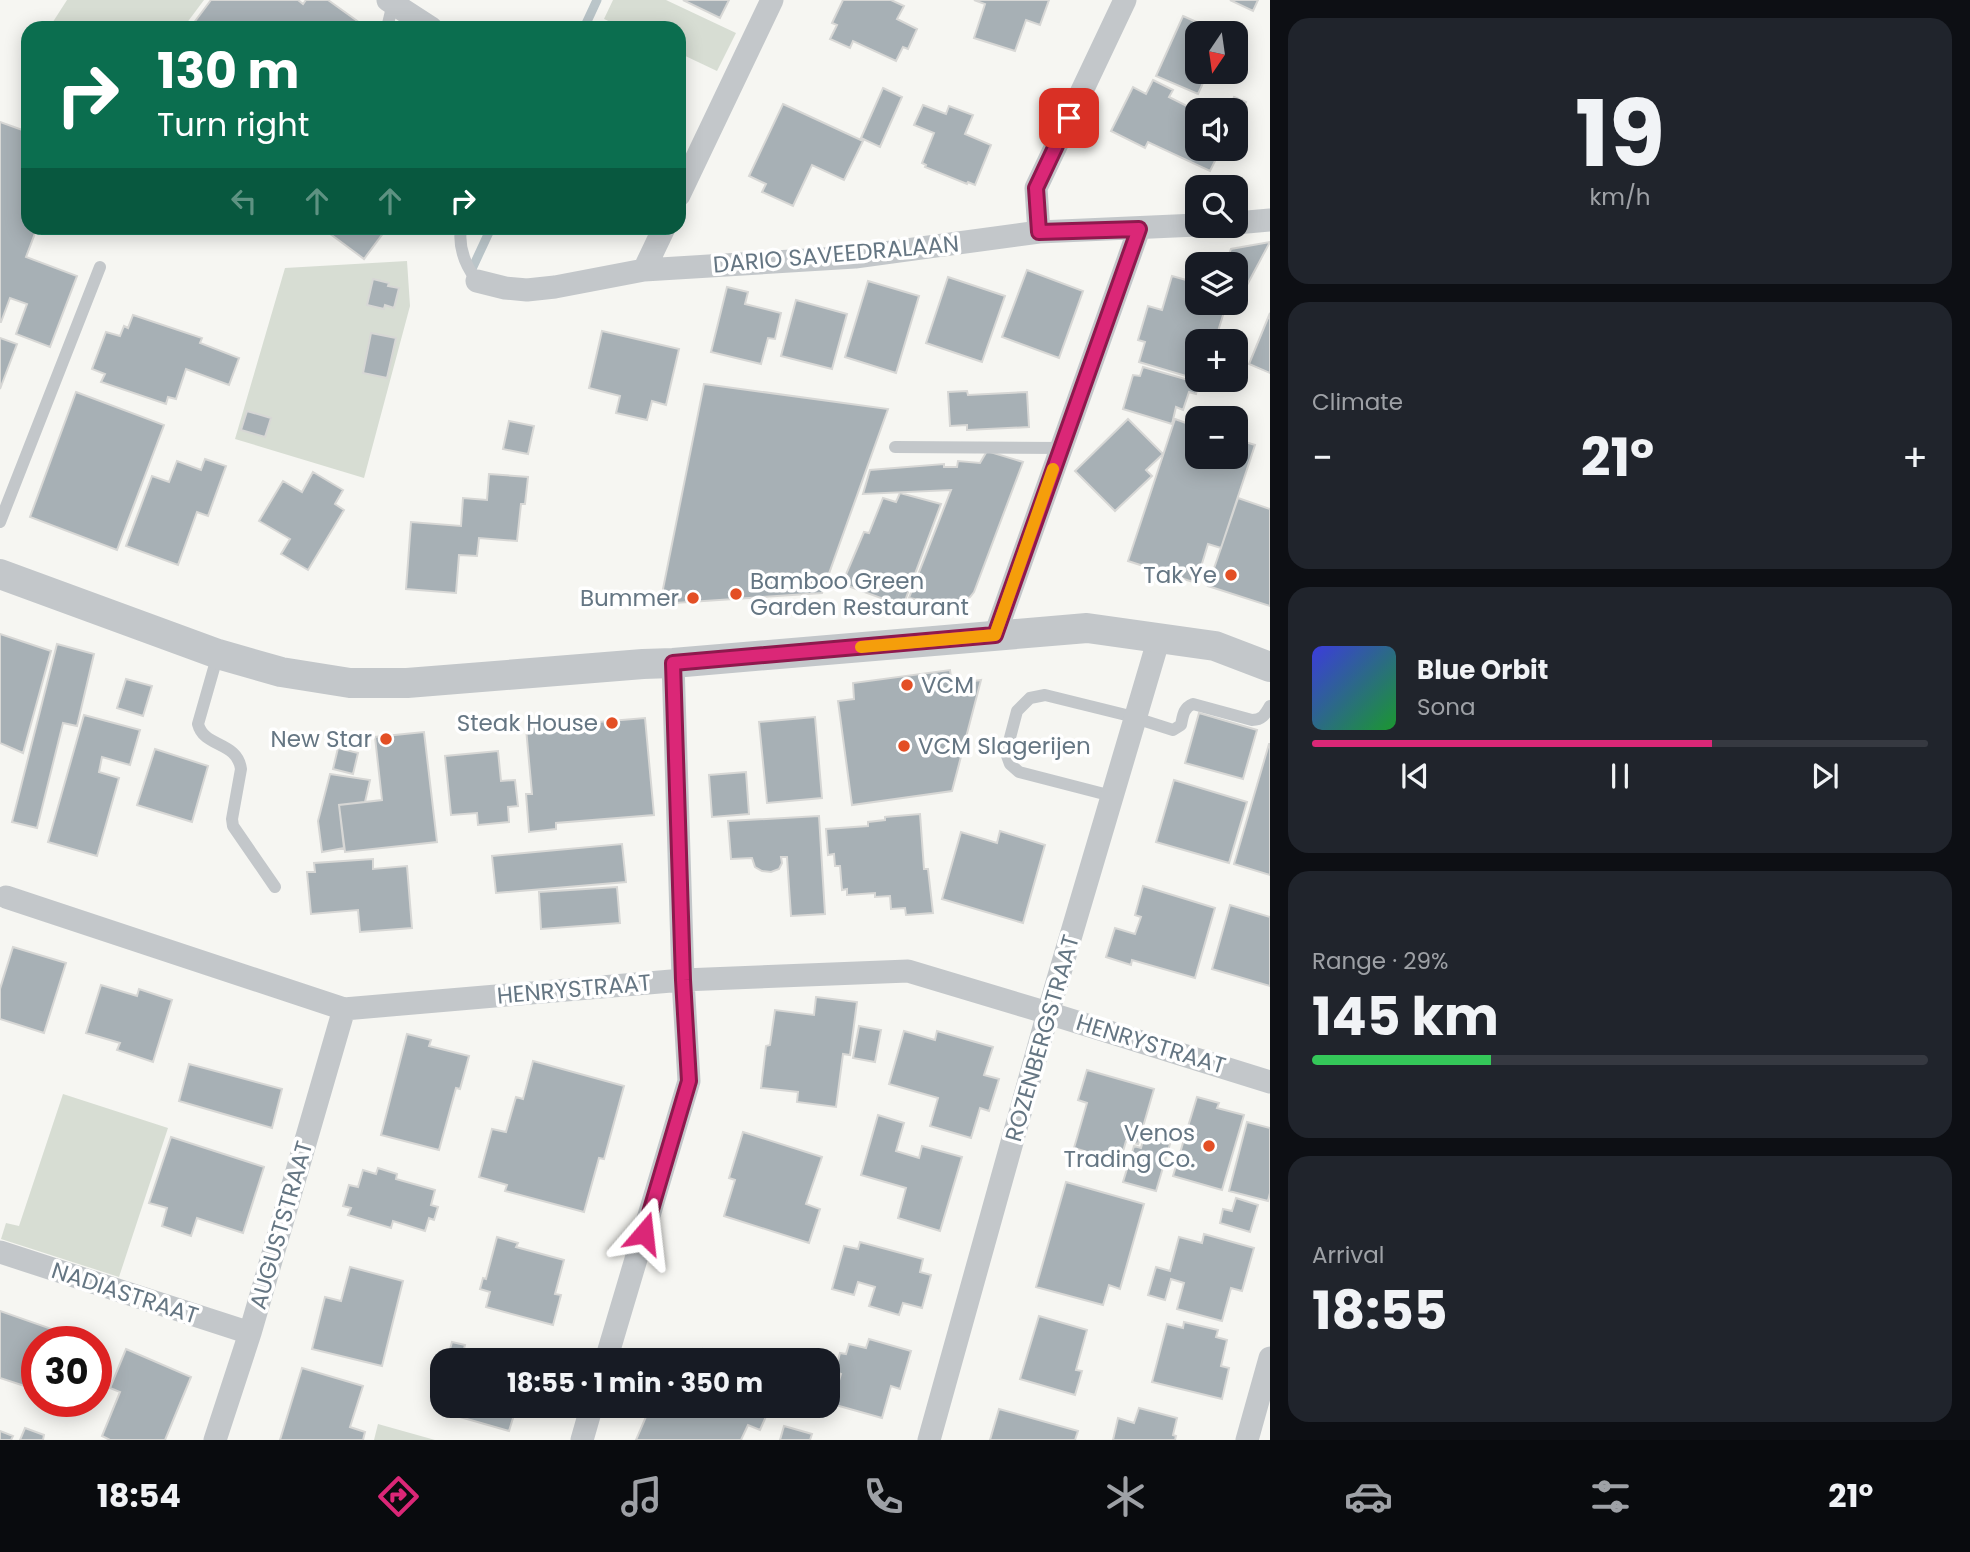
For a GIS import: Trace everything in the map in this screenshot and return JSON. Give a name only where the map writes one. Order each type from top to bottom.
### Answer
[{"type":"street","points":[[686,180],[772,0]]},
{"type":"street","points":[[1039,232],[1036,188],[1125,0]]},
{"type":"street","points":[[391,2],[420,21]]},
{"type":"street","points":[[1248,222],[1270,220]]},
{"type":"street","name":"DARIO SAVEEDRALAAN","points":[[477,281],[527,290],[643,270],[855,257],[1039,232],[1185,226]]},
{"type":"street","points":[[995,635],[1139,229]]},
{"type":"street","points":[[643,270],[660,235]]},
{"type":"street","points":[[0,574],[218,654],[281,672],[350,683],[407,683],[1087,628],[1215,646],[1270,667]]},
{"type":"street","name":"ROZENBERGSTRAAT","points":[[929,1440],[1048,1013],[1158,638]]},
{"type":"street","points":[[610,1348],[689,1081],[683,980],[673,663]]},
{"type":"street","name":"HENRYSTRAAT","points":[[6,897],[344,1009],[683,980],[908,971],[1270,1082]]},
{"type":"street","name":"AUGUSTSTRAAT","points":[[215,1440],[250,1333],[344,1009]]},
{"type":"street","name":"NADIASTRAAT","points":[[0,1252],[250,1333]]},
{"type":"street","points":[[1247,1440],[1270,1358]]},
{"type":"street","points":[[582,1440],[588,1418]]},
{"type":"lane","points":[[388,21],[391,2]]},
{"type":"lane","points":[[461,235],[460,247],[467,268],[477,281]]},
{"type":"lane","points":[[0,522],[100,267]]},
{"type":"lane","points":[[895,447],[1060,448]]},
{"type":"lane","points":[[218,654],[198,724],[204,736],[236,754],[240,761],[233,826],[275,887]]},
{"type":"lane","points":[[1112,796],[1019,772],[1010,764],[1006,753],[1017,710],[1030,698],[1045,695],[1135,717],[1173,730],[1181,725],[1186,706],[1193,704],[1252,720],[1259,720],[1270,706]]},
{"type":"shaded area","points":[[67,0],[204,0],[188,21],[54,21]]},
{"type":"shaded area","points":[[613,0],[666,0],[736,33],[717,71],[686,56],[686,21],[604,19]]},
{"type":"shaded area","points":[[407,261],[410,306],[364,478],[235,439],[285,268]]},
{"type":"shaded area","points":[[63,1094],[168,1128],[119,1277],[1,1239],[6,1223],[19,1226]]},
{"type":"shaded area","points":[[378,1424],[435,1440],[374,1440]]},
{"type":"building","points":[[211,0],[298,0],[303,4],[306,0],[328,0],[357,21],[195,21]]},
{"type":"building","points":[[683,0],[729,0],[720,18]]},
{"type":"building","points":[[843,0],[891,0],[904,6],[897,19],[917,29],[908,49],[903,47],[896,61],[853,41],[850,48],[830,39],[837,25],[832,23]]},
{"type":"building","points":[[974,0],[1049,0],[1040,25],[1026,20],[1015,51],[974,38],[985,4]]},
{"type":"building","points":[[1230,0],[1258,0],[1253,11]]},
{"type":"building","points":[[1183,16],[1194,21],[1185,21],[1185,84],[1203,84],[1198,94],[1156,76]]},
{"type":"building","points":[[1153,80],[1173,90],[1169,97],[1185,105],[1185,159],[1148,142],[1145,148],[1111,131],[1133,87],[1146,94]]},
{"type":"building","points":[[883,88],[902,97],[880,147],[861,138]]},
{"type":"building","points":[[783,104],[863,141],[844,180],[812,165],[793,206],[762,192],[766,184],[749,176]]},
{"type":"building","points":[[923,105],[946,114],[949,106],[973,115],[965,134],[991,145],[975,185],[925,167],[922,163],[934,133],[914,125]]},
{"type":"building","points":[[0,122],[21,130],[21,235],[34,235],[26,257],[77,276],[50,347],[16,334],[27,304],[10,298],[0,322]]},
{"type":"building","points":[[1189,161],[1215,161],[1210,171]]},
{"type":"building","points":[[332,235],[382,235],[364,259]]},
{"type":"building","points":[[1270,242],[1248,283],[1248,252],[1230,252],[1231,249]]},
{"type":"building","points":[[1027,270],[1083,291],[1059,358],[1002,337]]},
{"type":"building","points":[[1172,276],[1185,280],[1185,315],[1223,315],[1219,329],[1185,329],[1185,376],[1139,362],[1145,342],[1138,340],[1148,306],[1162,310]]},
{"type":"building","points":[[948,277],[1005,296],[982,362],[926,343]]},
{"type":"building","points":[[373,279],[399,288],[394,308],[367,305]]},
{"type":"building","points":[[868,281],[919,296],[896,373],[845,357]]},
{"type":"building","points":[[727,287],[748,292],[745,304],[781,313],[775,339],[768,338],[761,364],[711,352]]},
{"type":"building","points":[[796,300],[847,314],[832,369],[781,356]]},
{"type":"building","points":[[1270,313],[1270,373],[1249,364]]},
{"type":"building","points":[[133,315],[202,338],[200,343],[239,358],[229,385],[186,369],[176,399],[168,397],[166,404],[101,382],[105,374],[92,369],[106,332],[120,336],[124,326],[128,328]]},
{"type":"building","points":[[602,331],[679,349],[666,405],[652,401],[647,420],[616,413],[620,396],[589,388]]},
{"type":"building","points":[[371,333],[396,338],[387,378],[363,373]]},
{"type":"building","points":[[0,338],[17,344],[0,389]]},
{"type":"building","points":[[1143,367],[1185,379],[1185,392],[1189,392],[1183,410],[1176,407],[1172,424],[1123,409],[1133,375],[1140,376]]},
{"type":"building","points":[[704,384],[888,409],[822,593],[660,604]]},
{"type":"building","points":[[967,391],[968,395],[1027,392],[1029,427],[967,430],[967,425],[950,426],[948,392]]},
{"type":"building","points":[[76,392],[164,425],[117,550],[30,517]]},
{"type":"building","points":[[247,411],[271,418],[265,437],[241,430]]},
{"type":"building","points":[[1128,419],[1163,454],[1146,470],[1152,476],[1115,511],[1075,471]]},
{"type":"building","points":[[1175,419],[1185,423],[1185,469],[1247,469],[1221,548],[1208,544],[1196,583],[1128,561]]},
{"type":"building","points":[[509,421],[534,426],[528,454],[503,449]]},
{"type":"building","points":[[1248,443],[1255,445],[1248,466]]},
{"type":"building","points":[[987,451],[1023,462],[974,592],[970,597],[951,606],[909,598],[951,490],[863,494],[870,470],[944,464],[944,467],[957,467],[958,461],[980,463]]},
{"type":"building","points":[[205,459],[226,466],[208,516],[197,512],[178,565],[126,546],[152,476],[169,482],[177,461],[201,470]]},
{"type":"building","points":[[313,472],[343,490],[335,504],[344,510],[308,570],[281,554],[290,539],[259,521],[283,481],[302,492]]},
{"type":"building","points":[[489,474],[528,477],[525,504],[521,504],[517,541],[479,538],[477,556],[459,555],[456,593],[406,589],[411,522],[461,526],[463,498],[487,500]]},
{"type":"building","points":[[900,493],[941,504],[903,606],[842,584],[864,532],[869,533],[883,498],[896,502]]},
{"type":"building","points":[[1238,498],[1270,509],[1270,606],[1208,586]]},
{"type":"building","points":[[0,634],[51,651],[23,753],[0,743]]},
{"type":"building","points":[[57,644],[94,654],[77,726],[63,723],[37,828],[12,822]]},
{"type":"building","name":"VCM Slagerijen","points":[[950,670],[952,684],[981,680],[952,791],[852,805],[838,701],[854,699],[853,683]]},
{"type":"building","points":[[126,679],[152,686],[143,716],[117,708]]},
{"type":"building","points":[[1199,713],[1257,730],[1243,779],[1185,763]]},
{"type":"building","points":[[84,715],[140,730],[130,765],[102,757],[99,772],[119,778],[97,856],[48,842]]},
{"type":"building","points":[[815,717],[822,798],[767,803],[759,722]]},
{"type":"building","points":[[645,718],[654,815],[556,823],[556,829],[529,832],[526,794],[532,794],[526,728]]},
{"type":"building","points":[[424,732],[437,842],[345,852],[339,805],[382,800],[375,737]]},
{"type":"building","points":[[1270,744],[1270,875],[1234,864]]},
{"type":"building","points":[[338,748],[358,753],[353,774],[333,769]]},
{"type":"building","points":[[155,749],[208,766],[192,822],[137,805]]},
{"type":"building","points":[[498,751],[501,781],[515,780],[518,806],[508,807],[509,822],[478,825],[477,813],[451,815],[445,756]]},
{"type":"building","points":[[746,772],[749,814],[712,817],[709,775]]},
{"type":"building","points":[[330,774],[370,780],[365,802],[339,805],[344,848],[322,852],[318,821]]},
{"type":"building","points":[[1174,780],[1247,802],[1229,863],[1156,842]]},
{"type":"building","points":[[920,814],[924,869],[928,869],[933,913],[906,915],[905,908],[891,909],[890,896],[875,897],[875,893],[847,895],[847,889],[842,890],[840,866],[835,866],[834,854],[828,855],[826,829],[868,826],[868,822],[885,820],[885,817]]},
{"type":"building","points":[[819,816],[825,914],[791,916],[787,857],[781,857],[779,869],[771,872],[755,867],[752,858],[731,859],[728,821]]},
{"type":"building","points":[[1000,831],[1045,845],[1023,923],[942,899],[961,832],[997,843]]},
{"type":"building","points":[[622,844],[626,882],[496,893],[492,856]]},
{"type":"building","points":[[373,859],[373,869],[407,866],[412,928],[360,932],[358,910],[311,914],[307,872],[315,872],[314,863]]},
{"type":"building","points":[[1143,886],[1215,908],[1195,978],[1132,960],[1131,965],[1106,957],[1115,928],[1135,934],[1141,917],[1135,915]]},
{"type":"building","points":[[617,887],[620,923],[541,929],[539,892]]},
{"type":"building","points":[[1230,905],[1270,917],[1270,986],[1212,969]]},
{"type":"building","points":[[13,947],[66,963],[44,1033],[0,1019],[0,989]]},
{"type":"building","points":[[101,985],[137,996],[139,989],[172,1000],[153,1062],[117,1050],[120,1043],[86,1033]]},
{"type":"building","points":[[816,997],[857,1002],[850,1055],[843,1054],[836,1107],[797,1102],[798,1092],[761,1088],[766,1046],[770,1045],[775,1010],[814,1015]]},
{"type":"building","points":[[859,1026],[881,1030],[875,1062],[853,1058]]},
{"type":"building","points":[[904,1031],[935,1040],[937,1031],[993,1047],[984,1075],[999,1079],[989,1111],[980,1108],[971,1138],[930,1126],[938,1098],[889,1084]]},
{"type":"building","points":[[407,1034],[431,1040],[429,1046],[469,1056],[460,1089],[456,1088],[439,1150],[381,1135]]},
{"type":"building","points":[[533,1061],[624,1086],[604,1159],[599,1158],[584,1212],[505,1191],[507,1185],[479,1177],[492,1129],[506,1132],[516,1097],[523,1099]]},
{"type":"building","points":[[189,1064],[282,1089],[272,1128],[179,1101]]},
{"type":"building","points":[[1087,1070],[1154,1089],[1138,1144],[1126,1141],[1120,1162],[1074,1148],[1087,1103],[1078,1100]]},
{"type":"building","name":"Venos Trading Co.","points":[[1197,1097],[1219,1103],[1217,1108],[1244,1115],[1222,1190],[1173,1176]]},
{"type":"building","points":[[878,1115],[904,1123],[896,1151],[919,1158],[922,1146],[962,1157],[940,1231],[898,1218],[906,1188],[861,1175]]},
{"type":"building","points":[[1247,1122],[1270,1128],[1268,1201],[1229,1191]]},
{"type":"building","points":[[743,1132],[822,1157],[806,1204],[820,1209],[809,1243],[724,1216],[735,1180],[729,1178]]},
{"type":"building","points":[[1144,1136],[1170,1144],[1156,1191],[1123,1182],[1134,1146],[1141,1148]]},
{"type":"building","points":[[171,1137],[264,1167],[243,1233],[197,1218],[191,1236],[162,1226],[167,1208],[149,1203]]},
{"type":"building","points":[[378,1168],[397,1174],[396,1179],[435,1190],[431,1205],[438,1207],[434,1220],[429,1218],[425,1231],[393,1221],[391,1228],[348,1215],[351,1208],[343,1206],[349,1185],[358,1187],[363,1170],[376,1174]]},
{"type":"building","points":[[1066,1182],[1144,1204],[1120,1289],[1109,1285],[1103,1305],[1036,1287]]},
{"type":"building","points":[[1236,1198],[1258,1205],[1250,1232],[1220,1223],[1223,1209],[1232,1211]]},
{"type":"building","points":[[1204,1234],[1254,1248],[1242,1291],[1231,1288],[1222,1321],[1177,1309],[1184,1283],[1171,1279],[1165,1300],[1148,1295],[1156,1267],[1170,1271],[1179,1237],[1202,1243]]},
{"type":"building","points":[[497,1237],[518,1243],[516,1247],[564,1260],[555,1294],[561,1295],[553,1325],[486,1307],[490,1292],[480,1289],[483,1278],[486,1279]]},
{"type":"building","points":[[860,1242],[923,1259],[920,1272],[931,1275],[922,1308],[903,1303],[899,1315],[869,1306],[875,1287],[858,1282],[854,1295],[832,1289],[844,1246],[858,1249]]},
{"type":"building","points":[[350,1267],[403,1281],[382,1366],[312,1349],[325,1297],[341,1301]]},
{"type":"building","points":[[0,1311],[43,1326],[21,1326],[21,1385],[0,1378]]},
{"type":"building","points":[[1039,1316],[1087,1330],[1076,1370],[1082,1371],[1075,1395],[1020,1379]]},
{"type":"building","points":[[1184,1322],[1218,1330],[1216,1337],[1227,1340],[1221,1366],[1229,1368],[1222,1399],[1152,1382],[1167,1324],[1183,1328]]},
{"type":"building","points":[[869,1339],[911,1351],[900,1389],[891,1386],[882,1418],[840,1406],[840,1353],[846,1354],[849,1344],[866,1348]]},
{"type":"building","points":[[452,1342],[465,1345],[464,1348],[450,1348]]},
{"type":"building","points":[[126,1349],[191,1377],[165,1440],[110,1440],[102,1436],[120,1392],[112,1389]]},
{"type":"building","points":[[302,1368],[363,1386],[350,1427],[365,1432],[363,1440],[280,1440]]},
{"type":"building","points":[[1139,1408],[1177,1418],[1173,1435],[1176,1436],[1175,1440],[1113,1440],[1118,1418],[1134,1423]]},
{"type":"building","points":[[999,1409],[1078,1431],[1075,1440],[990,1440]]},
{"type":"building","points":[[464,1418],[513,1418],[509,1431]]},
{"type":"building","points":[[645,1418],[765,1418],[760,1430],[748,1425],[741,1440],[636,1440]]},
{"type":"building","points":[[784,1426],[812,1434],[810,1440],[780,1440]]},
{"type":"building","points":[[25,1428],[44,1435],[43,1440],[20,1440]]},
{"type":"building","points":[[0,1431],[13,1436],[11,1440],[0,1440]]},
{"type":"waterway","points":[[587,21],[597,0]]},
{"type":"waterway","points":[[471,271],[488,235]]},
{"type":"slow traffic","points":[[861,647],[995,635],[1053,469]]},
{"type":"place","name":"Tak Ye","points":[[1231,575]]},
{"type":"place","name":"Bamboo Green Garden Restaurant","points":[[736,594]]},
{"type":"place","name":"Bummer","points":[[693,598]]},
{"type":"place","name":"VCM","points":[[907,685]]},
{"type":"place","name":"Steak House","points":[[612,723]]},
{"type":"place","name":"New Star","points":[[386,739]]},
{"type":"place","name":"VCM Slagerijen","points":[[904,746]]},
{"type":"place","name":"Venos Trading Co.","points":[[1209,1146]]},
{"type":"route","points":[[644,1233],[689,1081],[683,980],[673,663],[995,635],[1139,229],[1039,232],[1036,188],[1069,118]]}]
